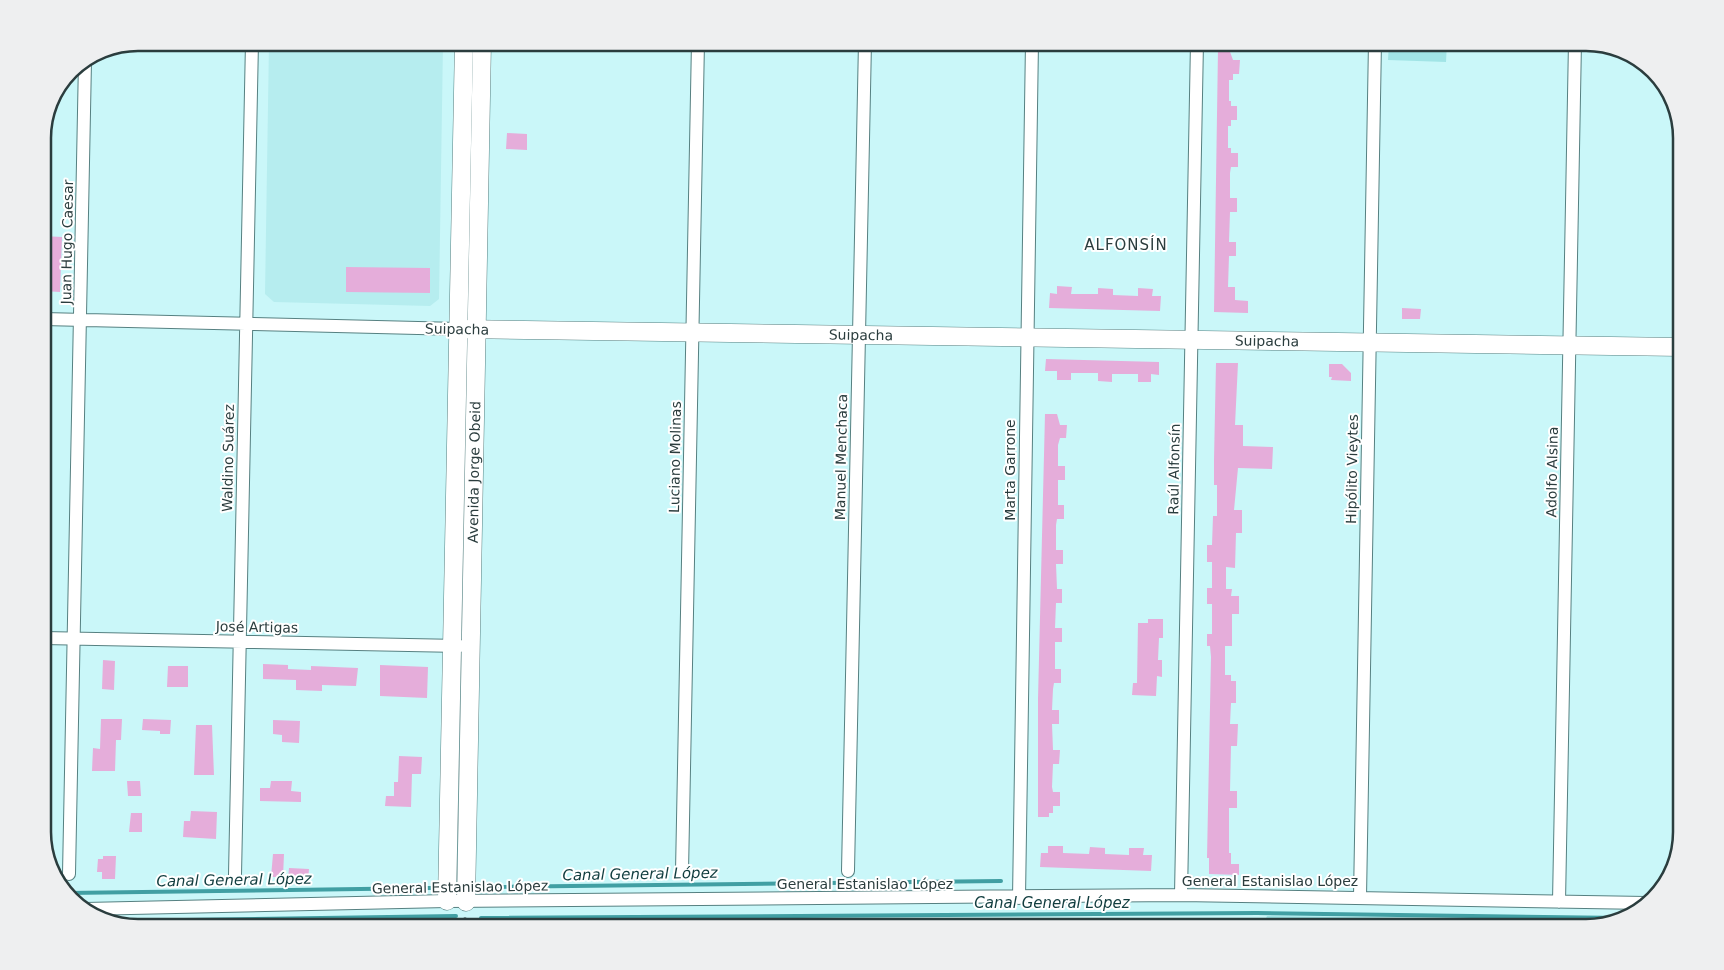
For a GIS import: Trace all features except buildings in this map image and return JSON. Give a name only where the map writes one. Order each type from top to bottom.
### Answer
[{"type":"main road","name":"Avenida Jorge Obeid","points":[[447,902],[464,51]]},
{"type":"main road","name":"Avenida Jorge Obeid","points":[[466,902],[482,51]]},
{"type":"main road","name":"Suipacha","points":[[459,329],[1673,347]]},
{"type":"street","name":"Waldino Suárez","points":[[235,875],[252,51]]},
{"type":"street","name":"Luciano Molinas","points":[[682,872],[698,51]]},
{"type":"street","name":"Manuel Menchaca","points":[[848,871],[865,51]]},
{"type":"street","name":"Marta Garrone","points":[[1019,898],[1032,51]]},
{"type":"street","name":"Raúl Alfonsín","points":[[1181,896],[1197,51]]},
{"type":"street","name":"Hipólito Vieytes","points":[[1360,897],[1376,51]]},
{"type":"street","name":"Adolfo Alsina","points":[[1559,902],[1575,51]]},
{"type":"street","name":"Juan Hugo Caesar","points":[[69,874],[85,70]]},
{"type":"street","name":"Suipacha","points":[[51,319],[459,329]]},
{"type":"street","name":"José Artigas","points":[[51,638],[470,646]]},
{"type":"street","name":"General Estanislao López","points":[[98,909],[447,902],[1181,896],[1360,897],[1636,903]]},
{"type":"shaded area","points":[[269,51],[443,51],[439,299],[430,306],[274,302],[265,294]]},
{"type":"shaded area","points":[[1389,51],[1447,51],[1446,62],[1388,60]]},
{"type":"shaded area","points":[[467,337],[470,338],[465,631],[461,631],[466,339]]},
{"type":"shaded area","points":[[464,656],[460,884],[456,884],[459,657]]},
{"type":"shaded area","points":[[1267,916],[1521,919],[1266,919]]},
{"type":"waterway","name":"Canal General López","points":[[490,887],[1001,881]]},
{"type":"waterway","name":"Canal General López","points":[[77,893],[431,888]]},
{"type":"waterway","name":"Canal General López","points":[[481,918],[1257,913],[1599,918]]},
{"type":"waterway","name":"Canal General López","points":[[250,919],[456,916]]},
{"type":"district","name":"ALFONSÍN","points":[[1126,245]]}]
